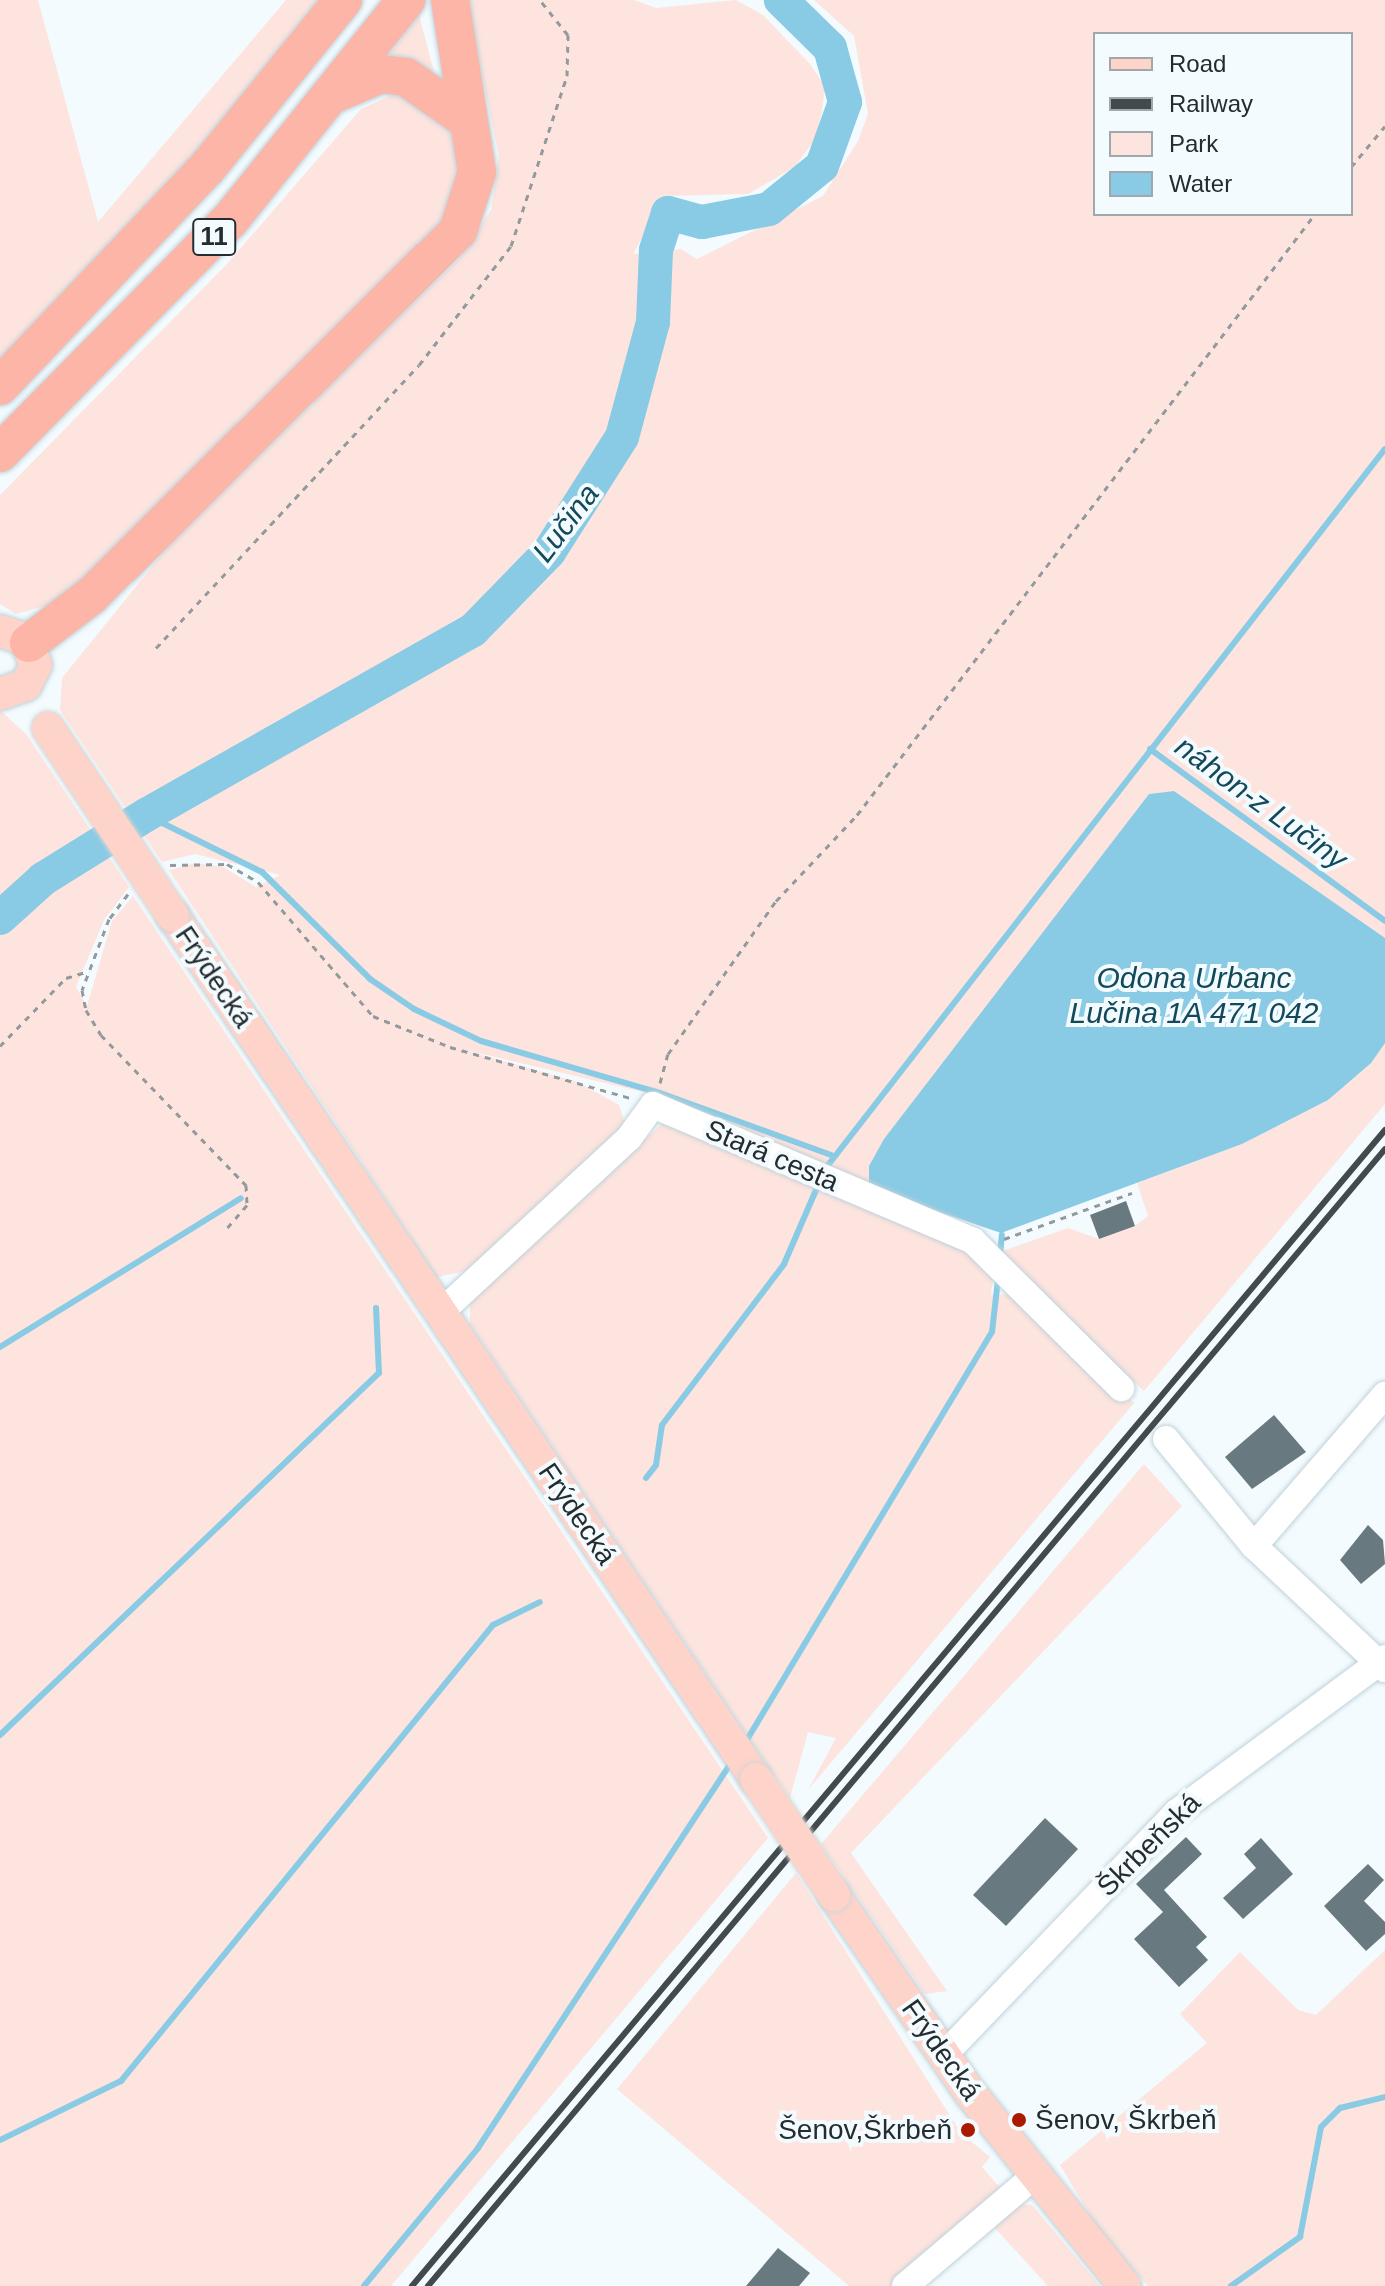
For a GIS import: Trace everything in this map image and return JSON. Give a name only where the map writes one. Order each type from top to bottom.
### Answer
[{"type":"highway","name":"11","points":[[0,386],[207,168],[343,0]]},
{"type":"highway","name":"11","points":[[0,453],[154,301],[303,133],[406,0]]},
{"type":"highway","points":[[14,637],[92,595],[448,245],[476,188],[450,0]]},
{"type":"highway","points":[[303,133],[337,91],[381,74],[417,81],[466,119]]},
{"type":"main road","points":[[11,691],[35,670],[14,637]]},
{"type":"main road","name":"Frýdecká","points":[[11,691],[48,728],[943,2056],[1033,2177],[1125,2286]]},
{"type":"street","name":"Stará cesta","points":[[653,1105],[980,1248],[1121,1388]]},
{"type":"street","points":[[440,1313],[629,1138],[653,1105]]},
{"type":"street","points":[[1166,1439],[1254,1546],[1385,1395]]},
{"type":"street","name":"Škrbeňská","points":[[943,2056],[1177,1812],[1383,1663],[1254,1546]]},
{"type":"street","points":[[905,2286],[1033,2177]]},
{"type":"path","points":[[156,648],[419,365],[511,246],[567,76],[568,35],[540,0]]},
{"type":"path","points":[[1353,165],[1385,126]]},
{"type":"path","points":[[156,873],[195,859],[227,864],[258,882],[373,1016],[450,1047],[653,1105],[668,1054],[776,901],[857,815],[1313,216]]},
{"type":"path","points":[[134,889],[109,919],[82,990],[101,1035],[246,1185],[247,1205],[224,1231]]},
{"type":"path","points":[[0,1046],[66,978],[89,971]]},
{"type":"path","points":[[980,1248],[1132,1193]]},
{"type":"green space","points":[[0,0],[38,0],[98,222],[286,0],[323,0],[161,193],[0,362]]},
{"type":"green space","points":[[466,0],[634,0],[656,8],[736,0],[763,15],[810,64],[825,86],[822,111],[815,139],[795,167],[748,194],[666,196],[633,254],[681,249],[697,259],[823,196],[858,141],[868,114],[854,36],[814,0],[1385,0],[1385,938],[1174,791],[1149,794],[869,1166],[869,1188],[647,1093],[457,1048],[578,1082],[619,1105],[624,1121],[620,1134],[467,1271],[437,1277],[169,870],[195,863],[223,867],[256,887],[280,875],[195,854],[162,862],[60,710],[62,678],[172,542],[459,259],[491,210],[499,156]]},
{"type":"green space","points":[[419,15],[434,72],[385,60]]},
{"type":"green space","points":[[392,95],[441,109],[456,142],[462,161],[447,223],[94,573],[55,603],[16,614],[0,604],[0,495],[226,265],[361,109]]},
{"type":"green space","points":[[0,710],[26,734],[129,887],[104,920],[76,987],[87,1006],[112,921],[133,896],[768,1838],[391,2286],[0,2286]]},
{"type":"green space","points":[[1385,1043],[1385,1104],[1144,1391],[997,1253],[1068,1228],[1099,1239],[1135,1226],[1148,1216],[1137,1183],[1242,1144],[1328,1100]]},
{"type":"green space","points":[[663,1123],[956,1242],[994,1273],[991,1295],[1021,1294],[1134,1403],[808,1790],[836,1738],[808,1732],[790,1798],[470,1324],[470,1297]]},
{"type":"green space","points":[[1144,1464],[1182,1506],[851,1853],[947,1991],[925,1994],[821,1844]]},
{"type":"green space","points":[[796,1873],[961,2133],[990,2157],[982,2167],[1003,2191],[892,2286],[849,2286],[617,2089]]},
{"type":"green space","points":[[1385,1950],[1385,2286],[1148,2286],[1098,2228],[1060,2165],[1207,2043],[1180,2014],[1240,1952],[1298,2010],[1316,2015]]},
{"type":"green space","points":[[1017,2204],[1032,2205],[1100,2286],[1048,2286],[993,2226]]},
{"type":"water","name":"Odona Urbanc Lučina 1A 471 042","points":[[1174,791],[1385,938],[1385,1043],[1371,1063],[1328,1100],[1242,1144],[1001,1233],[869,1188],[869,1166],[884,1139],[1149,794]]},
{"type":"building","points":[[1126,1201],[1135,1226],[1099,1239],[1090,1215]]},
{"type":"building","points":[[1274,1415],[1306,1452],[1252,1489],[1225,1457]]},
{"type":"building","points":[[1368,1525],[1383,1540],[1385,1564],[1361,1584],[1340,1560]]},
{"type":"building","points":[[1045,1818],[1078,1849],[1006,1926],[973,1895]]},
{"type":"building","points":[[1186,1837],[1202,1854],[1164,1890],[1207,1937],[1196,1947],[1208,1960],[1179,1987],[1134,1939],[1163,1912],[1136,1884]]},
{"type":"building","points":[[1261,1838],[1293,1874],[1243,1919],[1223,1898],[1256,1868],[1244,1854]]},
{"type":"building","points":[[1368,1864],[1384,1880],[1364,1901],[1385,1922],[1385,1934],[1366,1951],[1324,1906]]},
{"type":"building","points":[[778,2248],[810,2273],[799,2286],[746,2286]]},
{"type":"waterway","name":"Lučina","points":[[0,918],[43,879],[146,815],[473,630],[549,552],[622,437],[653,322],[656,250],[668,213],[702,222],[769,209],[822,166],[845,102],[830,48],[781,0]]},
{"type":"waterway","points":[[825,1169],[1385,449]]},
{"type":"waterway","name":"náhon-z Lučiny","points":[[1150,749],[1385,921]]},
{"type":"waterway","points":[[146,815],[262,872],[370,979],[414,1009],[481,1041],[660,1093],[831,1155]]},
{"type":"waterway","points":[[646,1478],[656,1465],[662,1425],[784,1264],[819,1183]]},
{"type":"waterway","points":[[0,1347],[241,1198]]},
{"type":"waterway","points":[[1000,1256],[1002,1235]]},
{"type":"waterway","points":[[745,1743],[992,1332],[998,1279]]},
{"type":"waterway","points":[[0,1735],[379,1373],[376,1308]]},
{"type":"waterway","points":[[0,2140],[121,2081],[493,1625],[540,1602]]},
{"type":"waterway","points":[[364,2286],[478,2148],[732,1762]]},
{"type":"waterway","points":[[1231,2286],[1300,2237],[1321,2127],[1340,2108],[1385,2097]]},
{"type":"railway","points":[[412,2286],[1385,1130]]},
{"type":"railway","points":[[428,2286],[1385,1149]]},
{"type":"place","name":"Šenov, Škrbeň","points":[[1019,2120]]},
{"type":"place","name":"Šenov,Škrbeň","points":[[968,2130]]}]
